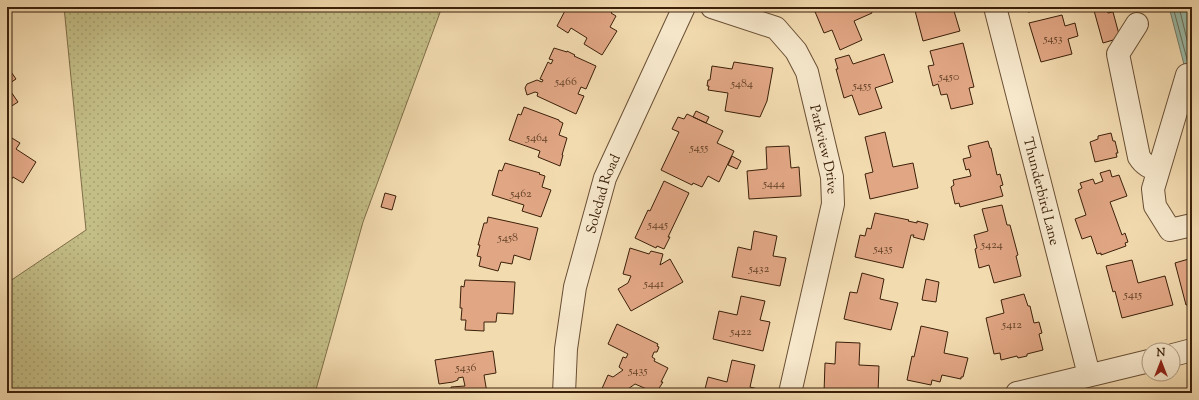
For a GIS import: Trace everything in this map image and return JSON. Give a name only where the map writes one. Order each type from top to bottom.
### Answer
[{"type":"street","name":"Soledad Road","points":[[564,393],[566,349],[575,287],[605,178],[684,7]]},
{"type":"street","name":"Parkview Drive","points":[[712,7],[776,28],[796,51],[807,72],[832,176],[833,204],[790,393]]},
{"type":"street","name":"Thunderbird Lane","points":[[995,7],[1090,375]]},
{"type":"street","points":[[1137,24],[1118,54],[1139,157],[1143,163],[1158,170]]},
{"type":"street","points":[[1187,75],[1153,189],[1155,206],[1170,230],[1192,225]]},
{"type":"street","points":[[1181,352],[1192,350]]},
{"type":"street","points":[[1017,393],[1141,362]]},
{"type":"shaded area","points":[[64,7],[442,7],[363,222],[315,393],[7,393],[7,283],[86,230]]},
{"type":"water","points":[[1169,7],[1192,7],[1192,95]]},
{"type":"building","points":[[567,7],[606,7],[613,11],[611,13],[616,16],[610,27],[617,31],[602,55],[584,44],[587,38],[571,28],[568,33],[557,26]]},
{"type":"building","points":[[813,7],[870,7],[872,13],[854,21],[862,40],[840,50],[832,30],[824,33]]},
{"type":"building","points":[[914,7],[956,7],[957,10],[954,11],[960,31],[923,41]]},
{"type":"building","points":[[1027,7],[1045,7],[1039,8],[1040,10],[1028,12]]},
{"type":"building","points":[[1093,7],[1106,7],[1108,13],[1113,12],[1120,38],[1103,43]]},
{"type":"building","points":[[1062,15],[1065,26],[1075,23],[1078,36],[1068,39],[1072,54],[1041,62],[1029,23]]},
{"type":"building","points":[[963,43],[974,87],[969,88],[973,104],[951,109],[947,94],[941,95],[938,84],[933,86],[928,66],[934,65],[930,51]]},
{"type":"building","points":[[554,48],[567,51],[575,55],[574,56],[596,66],[586,89],[581,87],[578,94],[584,96],[576,114],[537,96],[538,93],[535,92],[527,95],[525,88],[527,84],[537,80],[542,82],[543,80],[540,79],[548,62],[551,64],[553,60],[549,59]]},
{"type":"building","points":[[884,54],[893,82],[875,88],[882,108],[859,115],[852,95],[844,98],[836,69],[838,69],[835,59],[849,55],[853,64]]},
{"type":"building","points":[[734,62],[773,68],[767,101],[760,117],[725,111],[728,93],[708,90],[708,80],[710,80],[712,66],[732,69]]},
{"type":"building","points":[[7,66],[16,79],[7,85]]},
{"type":"building","points":[[7,86],[18,102],[7,109]]},
{"type":"building","points":[[524,107],[559,120],[563,123],[559,135],[567,138],[560,166],[538,157],[540,151],[509,140],[518,114],[521,115]]},
{"type":"building","points":[[696,111],[709,117],[706,123],[693,117]]},
{"type":"building","points":[[687,114],[723,131],[717,143],[734,151],[719,182],[708,176],[702,187],[693,183],[692,185],[661,170],[679,132],[672,129],[678,117],[684,119]]},
{"type":"building","points":[[885,132],[893,167],[913,163],[918,188],[870,199],[865,174],[873,172],[865,137]]},
{"type":"building","points":[[1111,133],[1118,153],[1116,153],[1117,157],[1095,162],[1090,142],[1098,139],[1098,136]]},
{"type":"building","points":[[7,135],[20,143],[16,149],[36,162],[23,183],[13,177],[7,186]]},
{"type":"building","points":[[988,141],[997,175],[1000,174],[1003,185],[1000,186],[1003,196],[960,207],[959,203],[955,204],[951,187],[954,185],[953,180],[971,176],[969,169],[966,170],[963,159],[971,157],[968,146]]},
{"type":"building","points":[[789,146],[791,168],[799,167],[801,196],[749,199],[747,171],[767,169],[766,147]]},
{"type":"building","points":[[732,156],[741,161],[737,169],[728,165]]},
{"type":"building","points":[[505,163],[540,173],[539,174],[545,176],[542,187],[551,190],[541,217],[522,211],[524,205],[492,195],[499,170],[502,171]]},
{"type":"building","points":[[1110,170],[1112,177],[1119,175],[1127,196],[1110,202],[1122,235],[1125,233],[1128,242],[1125,243],[1126,246],[1101,255],[1101,253],[1097,254],[1091,236],[1082,239],[1075,219],[1086,215],[1078,190],[1082,188],[1080,183],[1093,179],[1095,184],[1103,181],[1100,173]]},
{"type":"building","points":[[664,181],[689,193],[668,237],[670,237],[664,249],[657,246],[656,248],[635,238]]},
{"type":"building","points":[[385,193],[396,196],[392,210],[381,207]]},
{"type":"building","points":[[1002,205],[1007,225],[1010,225],[1018,255],[1016,256],[1021,276],[994,283],[989,265],[979,268],[974,235],[988,231],[982,209]]},
{"type":"building","points":[[875,213],[917,223],[917,221],[928,224],[924,240],[911,235],[903,268],[855,257],[860,235],[865,236],[867,228],[871,229]]},
{"type":"building","points":[[488,217],[538,228],[530,260],[514,255],[512,264],[501,262],[498,271],[479,266],[481,257],[477,256],[480,245],[478,245],[484,223],[487,223]]},
{"type":"building","points":[[754,231],[777,236],[773,256],[786,258],[780,286],[732,277],[738,247],[751,250]]},
{"type":"building","points":[[630,248],[649,254],[651,251],[663,254],[660,265],[670,259],[683,282],[631,311],[618,289],[628,283],[631,276],[623,274]]},
{"type":"building","points":[[1192,258],[1192,304],[1186,305],[1175,263]]},
{"type":"building","points":[[1132,260],[1138,283],[1165,276],[1173,305],[1122,318],[1115,291],[1113,292],[1106,266]]},
{"type":"building","points":[[862,273],[884,279],[880,299],[898,303],[891,330],[844,319],[850,292],[857,293]]},
{"type":"building","points":[[926,279],[939,282],[936,302],[922,300]]},
{"type":"building","points":[[465,280],[515,282],[513,314],[497,313],[496,322],[484,322],[484,331],[465,330],[466,320],[461,320],[462,308],[460,308],[461,286],[464,287]]},
{"type":"building","points":[[1024,294],[1028,306],[1030,306],[1034,323],[1039,322],[1042,333],[1039,334],[1043,350],[1027,354],[1027,356],[1018,358],[1017,356],[1001,360],[1000,353],[994,354],[986,318],[1004,313],[1001,300]]},
{"type":"building","points":[[741,296],[765,301],[760,320],[770,322],[763,351],[713,339],[719,311],[737,315]]},
{"type":"building","points":[[617,324],[658,344],[657,346],[659,347],[657,352],[654,352],[652,357],[655,359],[654,361],[668,368],[661,382],[663,382],[656,393],[635,384],[628,389],[626,393],[600,393],[608,375],[613,377],[623,370],[619,367],[623,357],[626,358],[628,354],[608,344]]},
{"type":"building","points":[[921,326],[948,332],[944,353],[968,358],[963,377],[961,377],[961,379],[942,375],[940,382],[932,380],[931,385],[907,380]]},
{"type":"building","points":[[836,342],[860,343],[859,365],[879,366],[878,393],[824,393],[825,363],[835,364]]},
{"type":"building","points":[[493,351],[496,373],[484,375],[487,393],[451,393],[451,387],[465,386],[463,377],[458,378],[458,380],[453,382],[439,384],[435,360]]},
{"type":"building","points":[[732,360],[755,365],[750,387],[758,389],[757,393],[704,393],[708,377],[727,382]]}]
